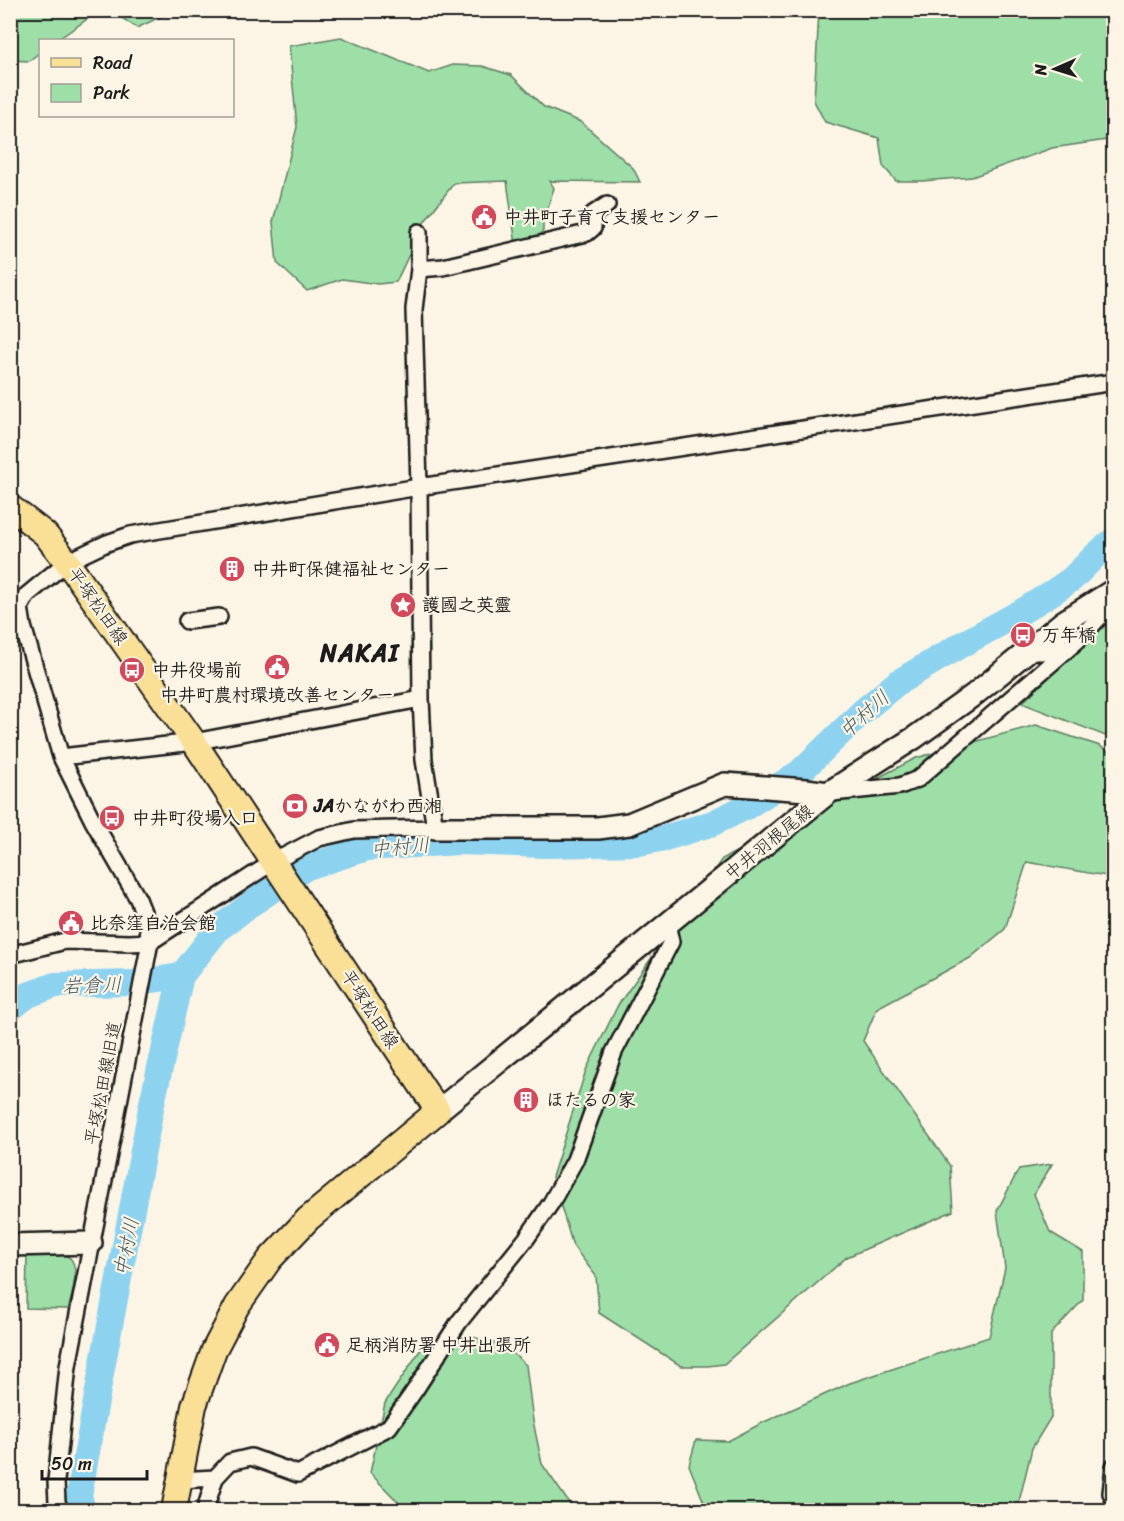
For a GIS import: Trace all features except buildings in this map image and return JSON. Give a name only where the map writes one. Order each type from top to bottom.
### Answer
[{"type":"main road","name":"平塚松田線","points":[[10,507],[45,534],[67,562],[194,742],[438,1112]]},
{"type":"main road","name":"中井羽根尾線","points":[[438,1112],[828,793],[914,738],[975,694],[1064,622],[1113,590]]},
{"type":"main road","points":[[435,828],[598,828],[629,824],[725,784],[828,793]]},
{"type":"main road","points":[[174,1510],[194,1406],[214,1350],[237,1306],[270,1259],[308,1219],[438,1112]]},
{"type":"main road","points":[[10,1245],[91,1243]]},
{"type":"street","points":[[419,269],[443,267],[587,233],[593,228],[593,214],[607,205]]},
{"type":"street","points":[[10,955],[65,941],[150,942],[319,838],[354,830],[435,828],[424,760],[421,699],[419,487],[414,309],[419,269],[418,232]]},
{"type":"street","points":[[67,562],[130,535],[419,487],[1113,382]]},
{"type":"street","name":"平塚松田線旧道","points":[[62,1510],[58,1507],[56,1481],[67,1377],[150,942],[147,922],[138,899],[93,821],[61,757],[23,626],[20,607],[27,595],[67,562]]},
{"type":"street","points":[[828,793],[900,786],[918,779],[1077,641],[1113,602]]},
{"type":"street","points":[[187,621],[219,617]]},
{"type":"street","points":[[1030,648],[1041,652],[1050,650],[1067,638],[1077,641]]},
{"type":"street","points":[[61,757],[194,742],[421,699]]},
{"type":"street","points":[[205,1510],[215,1478],[230,1462],[251,1457],[298,1474],[389,1427],[459,1322],[526,1239],[551,1203],[575,1160],[614,1052],[671,942],[667,924]]},
{"type":"street","points":[[1113,1466],[1111,1493],[1113,1500]]},
{"type":"street","points":[[179,1480],[215,1478]]},
{"type":"green space","points":[[11,10],[99,11],[58,39],[39,39],[39,53],[29,61],[11,60]]},
{"type":"green space","points":[[111,11],[173,11],[137,28]]},
{"type":"green space","points":[[819,11],[1113,11],[1113,139],[1052,148],[972,177],[896,181],[883,166],[879,138],[825,122],[814,101]]},
{"type":"green space","points":[[341,37],[429,73],[453,65],[482,66],[511,75],[544,107],[581,122],[633,168],[640,182],[550,181],[554,188],[543,221],[543,231],[538,238],[516,245],[507,181],[454,183],[425,221],[396,282],[378,284],[342,279],[307,291],[277,263],[273,222],[297,127],[289,46]]},
{"type":"green space","points":[[1113,617],[1113,739],[1022,703]]},
{"type":"green space","points":[[1036,725],[1100,746],[1113,755],[1113,970],[1108,968],[1112,877],[1027,862],[1005,929],[970,958],[877,1008],[863,1041],[950,1166],[953,1211],[847,1257],[724,1364],[681,1366],[599,1313],[596,1276],[573,1246],[552,1177],[586,1070],[618,1005],[722,859],[916,758]]},
{"type":"green space","points":[[1052,1164],[1034,1194],[1050,1232],[1083,1252],[1083,1300],[1051,1334],[1051,1417],[1032,1448],[1017,1510],[707,1510],[689,1465],[696,1440],[728,1441],[850,1383],[989,1337],[1005,1268],[997,1211],[1019,1169]]},
{"type":"green space","points":[[61,1254],[73,1262],[75,1275],[68,1309],[26,1308],[27,1255]]},
{"type":"green space","points":[[472,1337],[505,1346],[526,1365],[533,1421],[542,1464],[574,1510],[406,1510],[370,1473],[385,1403],[427,1340]]},
{"type":"waterway","name":"中村川","points":[[83,1510],[79,1496],[102,1368],[152,1103],[181,976],[218,929],[307,867],[367,848],[459,842],[545,845],[639,843],[665,838],[713,823],[746,807],[799,773],[863,711],[897,683],[1053,592],[1072,579],[1114,540]]},
{"type":"waterway","name":"岩倉川","points":[[10,1009],[28,995],[55,985],[132,983],[181,976]]},
{"type":"place","name":"中井町子育て支援センター","points":[[484,217]]},
{"type":"place","name":"中井町保健福祉センター","points":[[232,569]]},
{"type":"place","name":"護國之英靈","points":[[403,605]]},
{"type":"place","name":"万年橋","points":[[1023,635]]},
{"type":"place","name":"中井町農村環境改善センター","points":[[277,667]]},
{"type":"place","name":"中井役場前","points":[[132,670]]},
{"type":"place","name":"JAかながわ西湘","points":[[295,806]]},
{"type":"place","name":"中井町役場入口","points":[[112,818]]},
{"type":"place","name":"比奈窪自治会館","points":[[71,923]]},
{"type":"place","name":"ほたるの家","points":[[526,1100]]},
{"type":"place","name":"足柄消防署 中井出張所","points":[[327,1345]]},
{"type":"district","name":"NAKAI","points":[[360,653]]}]
